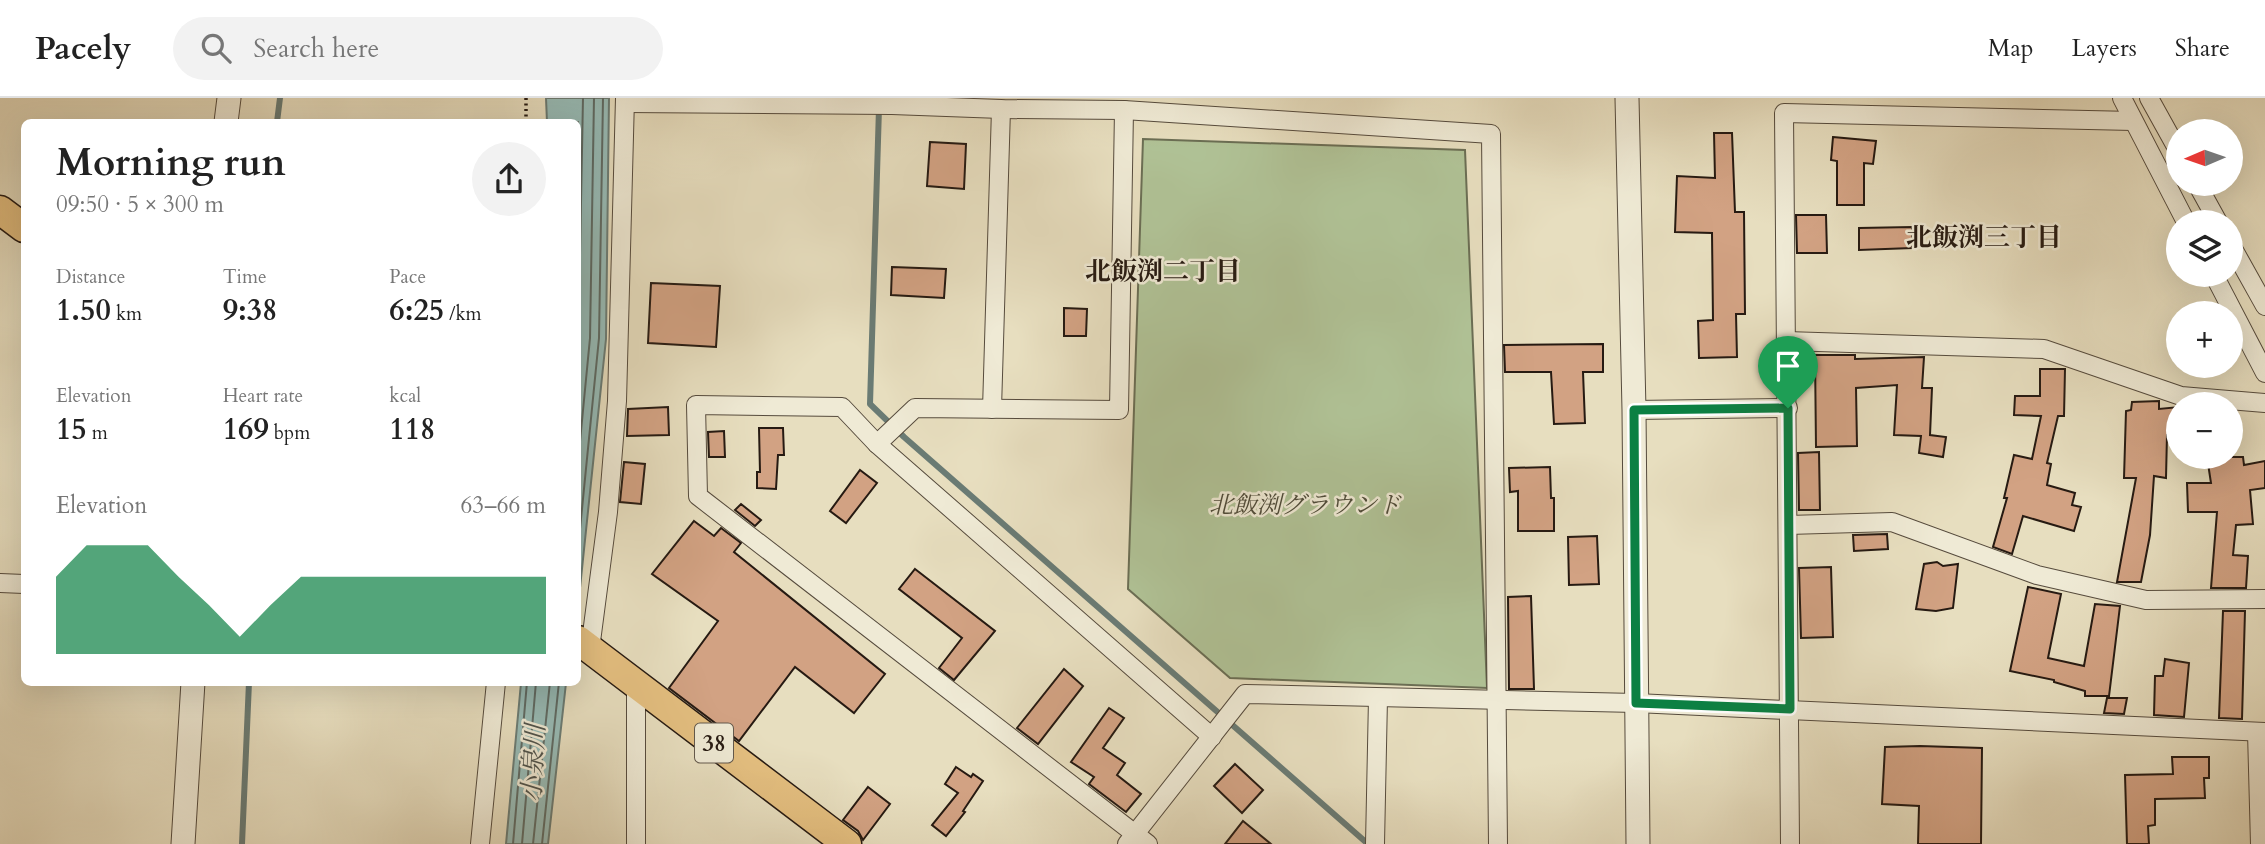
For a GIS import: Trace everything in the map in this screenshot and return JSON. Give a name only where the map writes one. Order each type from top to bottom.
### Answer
[{"type":"main road","points":[[0,209],[21,226]]},
{"type":"main road","name":"38","points":[[583,643],[847,844]]},
{"type":"street","points":[[226,119],[229,98]]},
{"type":"street","points":[[1627,98],[1634,410],[1638,844]]},
{"type":"street","points":[[2122,98],[2180,210]]},
{"type":"street","points":[[2149,98],[2166,129]]},
{"type":"street","points":[[583,643],[608,512],[617,401],[625,100],[885,103],[1001,109],[1124,110],[1491,134],[1498,844]]},
{"type":"street","points":[[992,409],[1001,109]]},
{"type":"street","points":[[880,441],[915,408],[1119,410],[1124,110]]},
{"type":"street","points":[[1790,844],[1784,113],[2133,121]]},
{"type":"street","points":[[2243,267],[2265,306]]},
{"type":"street","points":[[2220,287],[2265,373]]},
{"type":"street","points":[[1786,341],[2044,349],[2181,396],[2265,403]]},
{"type":"street","points":[[1215,733],[842,407],[696,405],[698,496],[1136,841],[1245,694],[1636,703],[2261,732],[2260,844]]},
{"type":"street","points":[[1634,410],[1788,408]]},
{"type":"street","points":[[1788,525],[1892,522],[2036,575],[2146,600],[2265,599]]},
{"type":"street","points":[[0,583],[21,584]]},
{"type":"street","points":[[636,684],[636,844]]},
{"type":"street","points":[[183,844],[193,686]]},
{"type":"street","points":[[480,844],[496,686]]},
{"type":"street","points":[[1375,842],[1378,698]]},
{"type":"path","points":[[526,98],[526,119]]},
{"type":"green space","name":"北飯渕グラウンド","points":[[1143,139],[1465,150],[1487,688],[1230,678],[1128,589]]},
{"type":"water","points":[[546,98],[609,98],[606,339],[581,578],[581,119],[547,119]]},
{"type":"water","name":"小泉川","points":[[521,686],[566,686],[548,844],[506,844]]},
{"type":"building","points":[[1714,133],[1732,133],[1735,212],[1744,212],[1745,314],[1736,314],[1737,357],[1699,358],[1698,321],[1713,320],[1712,233],[1675,232],[1677,176],[1715,178]]},
{"type":"building","points":[[1833,137],[1876,141],[1873,164],[1864,163],[1864,205],[1837,205],[1837,161],[1831,160]]},
{"type":"building","points":[[930,142],[966,144],[964,189],[927,186]]},
{"type":"building","points":[[1796,215],[1826,215],[1827,253],[1797,253]]},
{"type":"building","points":[[1912,227],[1912,248],[1859,250],[1859,228]]},
{"type":"building","points":[[892,267],[946,269],[944,298],[891,295]]},
{"type":"building","points":[[651,283],[720,286],[716,347],[648,343]]},
{"type":"building","points":[[1064,308],[1087,309],[1086,336],[1064,336]]},
{"type":"building","points":[[1603,344],[1603,372],[1583,372],[1585,423],[1554,424],[1551,372],[1505,372],[1504,345]]},
{"type":"building","points":[[1815,355],[1855,355],[1855,359],[1924,357],[1922,388],[1932,388],[1930,435],[1946,437],[1943,457],[1919,453],[1921,436],[1894,435],[1897,385],[1856,388],[1857,446],[1816,447]]},
{"type":"building","points":[[2040,369],[2065,369],[2064,416],[2058,416],[2047,463],[2051,464],[2047,485],[2075,493],[2072,505],[2081,507],[2074,531],[2023,516],[2012,554],[1993,547],[2007,498],[2004,498],[2014,455],[2032,459],[2041,416],[2014,415],[2015,396],[2040,396]]},
{"type":"building","points":[[2159,401],[2159,409],[2166,408],[2166,478],[2154,476],[2150,535],[2141,582],[2117,582],[2136,478],[2124,478],[2126,411],[2131,410],[2132,402]]},
{"type":"building","points":[[668,407],[669,435],[627,436],[628,409]]},
{"type":"building","points":[[759,428],[783,428],[784,455],[778,455],[776,489],[757,488],[757,472],[760,472]]},
{"type":"building","points":[[724,431],[725,457],[709,457],[708,432]]},
{"type":"building","points":[[1819,452],[1820,510],[1799,510],[1798,453]]},
{"type":"building","points":[[2243,457],[2244,465],[2265,461],[2265,488],[2250,490],[2253,524],[2236,525],[2233,555],[2248,556],[2246,588],[2211,588],[2217,512],[2188,512],[2187,483],[2211,483],[2209,469],[2243,469]]},
{"type":"building","points":[[624,462],[645,464],[641,504],[620,502]]},
{"type":"building","points":[[1550,467],[1554,531],[1518,531],[1518,491],[1510,492],[1509,468]]},
{"type":"building","points":[[860,470],[877,483],[846,523],[830,511]]},
{"type":"building","points":[[741,504],[761,520],[755,526],[735,510]]},
{"type":"building","points":[[694,521],[714,536],[721,528],[741,543],[734,552],[885,674],[854,713],[795,667],[739,741],[669,688],[718,621],[652,574]]},
{"type":"building","points":[[1887,534],[1888,549],[1854,551],[1853,535]]},
{"type":"building","points":[[1597,536],[1599,584],[1569,585],[1568,537]]},
{"type":"building","points":[[1937,562],[1943,566],[1958,564],[1953,608],[1936,611],[1916,609],[1924,564]]},
{"type":"building","points":[[1831,567],[1833,637],[1801,638],[1799,568]]},
{"type":"building","points":[[915,569],[995,631],[954,680],[939,668],[962,638],[899,589]]},
{"type":"building","points":[[2028,587],[2061,594],[2048,658],[2084,666],[2095,604],[2120,606],[2109,696],[2085,696],[2085,691],[2054,680],[2010,671]]},
{"type":"building","points":[[1531,596],[1534,689],[1509,689],[1508,597]]},
{"type":"building","points":[[2223,611],[2245,611],[2242,719],[2219,718]]},
{"type":"building","points":[[2165,659],[2189,663],[2184,717],[2154,715],[2155,676],[2163,676]]},
{"type":"building","points":[[1064,669],[1083,686],[1038,744],[1017,728]]},
{"type":"building","points":[[2107,698],[2127,698],[2124,714],[2104,713]]},
{"type":"building","points":[[1109,708],[1124,718],[1103,748],[1125,763],[1117,775],[1141,794],[1126,812],[1089,784],[1094,777],[1071,762]]},
{"type":"building","points":[[1885,747],[1982,748],[1981,844],[1918,844],[1919,806],[1882,804]]},
{"type":"building","points":[[2172,757],[2209,757],[2209,778],[2204,778],[2205,798],[2155,799],[2155,825],[2148,826],[2149,844],[2127,844],[2125,775],[2173,774]]},
{"type":"building","points":[[1235,764],[1263,790],[1242,813],[1214,786]]},
{"type":"building","points":[[956,767],[983,781],[963,811],[965,812],[946,836],[932,825],[958,793],[945,784]]},
{"type":"building","points":[[868,787],[890,804],[863,840],[858,831],[843,820]]},
{"type":"building","points":[[1243,821],[1271,844],[1225,844]]},
{"type":"waterway","points":[[277,119],[280,98]]},
{"type":"waterway","points":[[879,108],[870,404],[904,437],[1368,844]]},
{"type":"waterway","points":[[242,844],[249,686]]},
{"type":"district","name":"北飯渕三丁目","points":[[1984,237]]},
{"type":"district","name":"北飯渕二丁目","points":[[1163,271]]},
{"type":"route","points":[[1788,408],[1790,709],[1636,703],[1634,410],[1788,408]]}]
